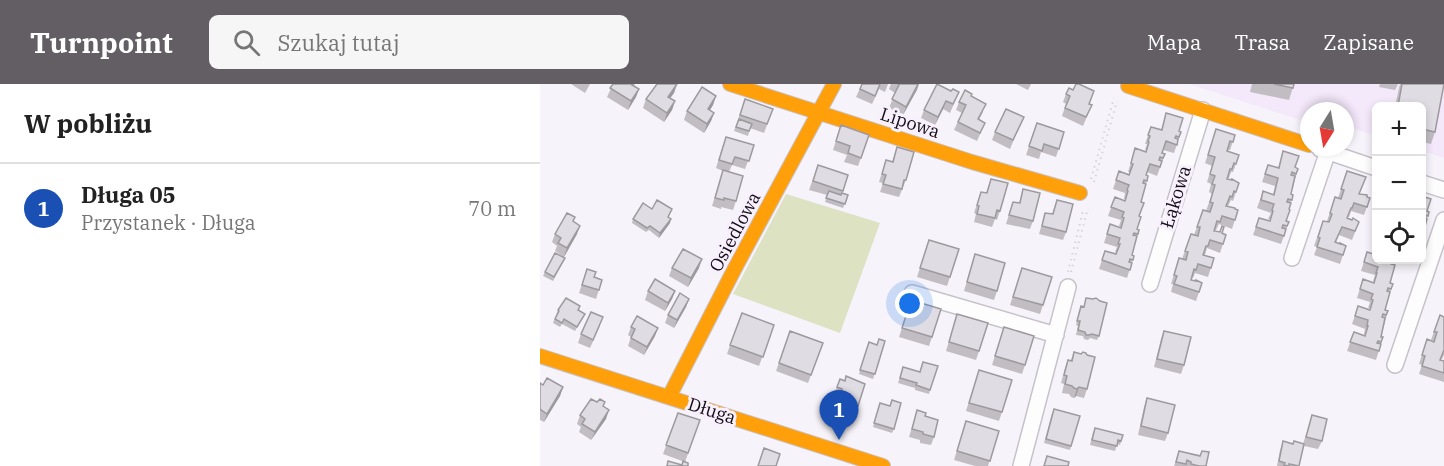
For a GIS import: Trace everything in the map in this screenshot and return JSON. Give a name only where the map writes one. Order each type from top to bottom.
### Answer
[{"type":"street","name":"Lipowa","points":[[730,84],[972,162],[1080,193]]},
{"type":"street","name":"Osiedlowa","points":[[669,397],[834,84]]},
{"type":"street","points":[[1128,86],[1300,142]]},
{"type":"street","name":"Łąkowa","points":[[1150,284],[1203,110]]},
{"type":"street","points":[[1292,258],[1319,156]]},
{"type":"street","points":[[1342,156],[1372,166]]},
{"type":"street","points":[[1426,184],[1444,190]]},
{"type":"street","points":[[1395,365],[1444,220]]},
{"type":"street","points":[[1022,466],[1068,287]]},
{"type":"street","points":[[912,292],[1056,335]]},
{"type":"street","name":"Długa","points":[[540,356],[883,466]]},
{"type":"shaded area","points":[[1189,84],[1444,84],[1444,158],[1426,152],[1426,102],[1372,102],[1372,135],[1354,129],[1354,102],[1300,102],[1300,120]]},
{"type":"green space","points":[[786,194],[880,223],[840,333],[733,294]]},
{"type":"building","points":[[613,84],[633,84],[639,89],[631,101],[610,88]]},
{"type":"building","points":[[657,84],[677,84],[668,97],[675,101],[667,113],[646,99]]},
{"type":"building","points":[[862,84],[880,84],[875,96],[860,89]]},
{"type":"building","points":[[898,84],[918,84],[906,107],[892,99]]},
{"type":"building","points":[[937,84],[959,92],[953,104],[946,101],[938,117],[924,110]]},
{"type":"building","points":[[1076,84],[1094,91],[1089,104],[1092,105],[1086,117],[1065,108],[1070,96],[1066,94],[1069,88],[1073,90]]},
{"type":"building","points":[[1274,84],[1294,84],[1293,88]]},
{"type":"building","points":[[1402,84],[1444,84],[1435,132],[1426,130],[1426,102],[1399,102]]},
{"type":"building","points":[[702,87],[716,96],[708,109],[714,113],[707,124],[687,111]]},
{"type":"building","points":[[965,90],[986,104],[978,119],[985,123],[980,133],[958,122],[966,105],[959,102]]},
{"type":"building","points":[[745,99],[773,109],[767,124],[740,115]]},
{"type":"building","points":[[1006,109],[1024,117],[1013,140],[995,132]]},
{"type":"building","points":[[1166,113],[1183,118],[1179,131],[1181,132],[1179,137],[1175,138],[1178,139],[1177,145],[1166,141],[1162,153],[1165,154],[1159,160],[1162,161],[1160,167],[1150,164],[1146,175],[1148,176],[1147,181],[1144,180],[1143,183],[1146,184],[1141,202],[1144,203],[1139,216],[1141,217],[1137,229],[1138,234],[1133,235],[1137,236],[1132,255],[1133,260],[1130,259],[1129,262],[1132,263],[1130,270],[1102,260],[1105,251],[1116,254],[1120,244],[1118,244],[1120,238],[1107,234],[1110,224],[1121,228],[1124,212],[1111,207],[1115,197],[1125,201],[1129,185],[1116,180],[1119,171],[1129,175],[1135,148],[1146,152],[1151,127],[1162,130]]},
{"type":"building","points":[[739,119],[752,124],[749,131],[736,127]]},
{"type":"building","points":[[1037,123],[1064,132],[1059,149],[1044,144],[1042,151],[1029,146]]},
{"type":"building","points":[[841,125],[869,135],[861,158],[848,153],[850,146],[836,141]]},
{"type":"building","points":[[1216,129],[1235,135],[1227,151],[1239,155],[1227,179],[1239,183],[1236,192],[1234,191],[1232,197],[1230,196],[1226,206],[1238,210],[1235,220],[1222,216],[1220,222],[1217,221],[1214,231],[1220,232],[1222,226],[1224,227],[1222,233],[1226,235],[1223,244],[1210,240],[1206,246],[1203,255],[1214,258],[1211,268],[1198,264],[1196,270],[1194,269],[1191,280],[1202,283],[1199,292],[1174,284],[1177,276],[1174,275],[1179,258],[1186,260],[1188,252],[1185,251],[1191,234],[1198,236],[1200,227],[1197,227],[1203,210],[1210,212],[1213,203],[1210,202],[1215,176],[1210,174],[1215,157],[1208,155]]},
{"type":"building","points":[[726,137],[754,145],[749,161],[735,157],[732,164],[719,160]]},
{"type":"building","points":[[897,147],[914,152],[902,189],[883,184],[886,175],[882,174],[886,160],[893,162]]},
{"type":"building","points":[[1283,151],[1299,156],[1295,167],[1298,169],[1296,174],[1292,172],[1291,175],[1295,176],[1291,194],[1293,195],[1292,200],[1288,199],[1287,202],[1291,203],[1286,221],[1289,222],[1282,228],[1286,229],[1284,236],[1256,227],[1259,218],[1270,221],[1274,204],[1261,200],[1263,191],[1274,195],[1278,178],[1265,174],[1268,165],[1279,168]]},
{"type":"building","points":[[818,165],[848,175],[843,191],[813,181]]},
{"type":"building","points":[[723,170],[743,176],[736,201],[715,198]]},
{"type":"building","points":[[1347,171],[1366,177],[1359,194],[1370,198],[1367,207],[1354,203],[1351,208],[1347,218],[1352,220],[1353,218],[1359,222],[1355,231],[1342,227],[1335,242],[1346,246],[1343,255],[1317,247],[1323,221],[1329,222],[1335,197],[1341,199],[1344,190],[1341,189]]},
{"type":"building","points":[[991,179],[1008,183],[1000,211],[997,210],[995,218],[977,214],[981,192],[987,193]]},
{"type":"building","points":[[1023,189],[1040,193],[1033,221],[1009,215],[1013,202],[1020,203]]},
{"type":"building","points":[[829,191],[848,195],[845,204],[826,198]]},
{"type":"building","points":[[1426,197],[1431,199],[1427,211],[1428,216],[1426,215]]},
{"type":"building","points":[[657,200],[672,209],[668,217],[671,219],[660,233],[633,219],[643,203],[652,209]]},
{"type":"building","points":[[1057,200],[1073,204],[1066,232],[1042,226],[1045,213],[1053,214]]},
{"type":"building","points":[[567,213],[575,217],[573,221],[580,226],[567,248],[558,243],[561,238],[555,234]]},
{"type":"building","points":[[929,240],[959,249],[950,277],[920,268]]},
{"type":"building","points":[[683,249],[702,259],[691,278],[672,268]]},
{"type":"building","points":[[1367,252],[1372,254],[1372,264],[1395,265],[1390,283],[1393,284],[1387,291],[1390,292],[1385,310],[1388,311],[1382,317],[1385,318],[1381,337],[1383,337],[1381,342],[1377,343],[1381,344],[1379,351],[1350,342],[1354,332],[1365,336],[1368,326],[1368,320],[1355,316],[1358,306],[1370,310],[1373,300],[1371,299],[1373,294],[1360,289],[1363,279],[1374,283],[1378,267],[1364,262]]},
{"type":"building","points":[[555,253],[565,258],[554,277],[545,272]]},
{"type":"building","points":[[975,254],[1005,263],[997,291],[967,282]]},
{"type":"building","points":[[1022,268],[1052,277],[1043,305],[1013,297]]},
{"type":"building","points":[[587,269],[596,272],[594,277],[602,280],[599,290],[582,285]]},
{"type":"building","points":[[655,279],[675,291],[668,303],[648,291]]},
{"type":"building","points":[[680,293],[689,299],[677,320],[668,315]]},
{"type":"building","points":[[566,298],[580,306],[578,310],[585,314],[577,327],[564,319],[562,323],[555,319]]},
{"type":"building","points":[[1086,298],[1096,298],[1107,303],[1099,336],[1086,335],[1085,332],[1078,330],[1080,321],[1077,321]]},
{"type":"building","points":[[911,300],[941,309],[932,337],[902,328]]},
{"type":"building","points":[[591,312],[603,317],[593,340],[581,334]]},
{"type":"building","points":[[742,313],[774,325],[763,357],[730,345]]},
{"type":"building","points":[[957,314],[988,323],[979,351],[949,342]]},
{"type":"building","points":[[1440,315],[1444,317],[1444,350],[1440,360],[1444,361],[1444,373],[1422,366],[1425,356],[1422,355],[1427,339],[1434,342],[1437,332],[1434,332]]},
{"type":"building","points":[[637,316],[658,328],[647,347],[631,338],[635,329],[631,327]]},
{"type":"building","points":[[1004,327],[1034,336],[1025,365],[995,356]]},
{"type":"building","points":[[790,331],[823,343],[811,375],[779,363]]},
{"type":"building","points":[[1164,331],[1191,337],[1184,365],[1157,359]]},
{"type":"building","points":[[879,339],[885,341],[875,374],[860,370],[869,342],[877,345]]},
{"type":"building","points":[[1074,352],[1081,354],[1083,352],[1095,357],[1087,389],[1079,387],[1077,389],[1065,384],[1067,376],[1064,375],[1068,360],[1072,361]]},
{"type":"building","points":[[923,362],[938,366],[930,390],[900,378],[903,367],[920,372]]},
{"type":"building","points":[[979,370],[1012,380],[1002,412],[969,403]]},
{"type":"building","points":[[846,376],[865,384],[858,406],[838,400],[842,389],[837,387],[840,379],[845,381]]},
{"type":"building","points":[[547,378],[563,387],[547,414],[540,409],[540,383],[543,385]]},
{"type":"building","points":[[1147,398],[1175,405],[1168,433],[1141,426]]},
{"type":"building","points":[[591,399],[597,402],[600,399],[605,402],[603,406],[609,410],[595,432],[582,424],[585,419],[580,415]]},
{"type":"building","points":[[892,400],[901,403],[894,429],[874,423],[880,403],[890,406]]},
{"type":"building","points":[[1054,409],[1080,416],[1071,446],[1046,439]]},
{"type":"building","points":[[917,410],[926,413],[925,416],[938,420],[934,437],[912,429]]},
{"type":"building","points":[[678,413],[700,420],[688,453],[666,445]]},
{"type":"building","points":[[1312,415],[1327,419],[1322,441],[1306,437]]},
{"type":"building","points":[[966,421],[999,431],[990,461],[957,451]]},
{"type":"building","points":[[1095,428],[1123,435],[1121,441],[1118,440],[1117,446],[1092,440]]},
{"type":"building","points":[[1283,441],[1304,444],[1299,466],[1284,465],[1285,463],[1279,461]]},
{"type":"building","points":[[764,448],[780,454],[776,466],[758,466]]},
{"type":"building","points":[[1179,451],[1200,456],[1202,451],[1209,452],[1206,466],[1191,464],[1187,460],[1186,464],[1176,462]]},
{"type":"building","points":[[1047,456],[1069,462],[1068,466],[1044,466]]},
{"type":"building","points":[[668,461],[682,465],[683,461],[688,463],[688,466],[667,466]]},
{"type":"traffic: slow","points":[[730,84],[972,162],[1080,193]]},
{"type":"traffic: slow","points":[[669,397],[834,84]]},
{"type":"traffic: slow","points":[[1128,86],[1300,142]]},
{"type":"traffic: slow","points":[[540,356],[883,466]]},
{"type":"place","name":"Długa 05","points":[[839,440]]}]
